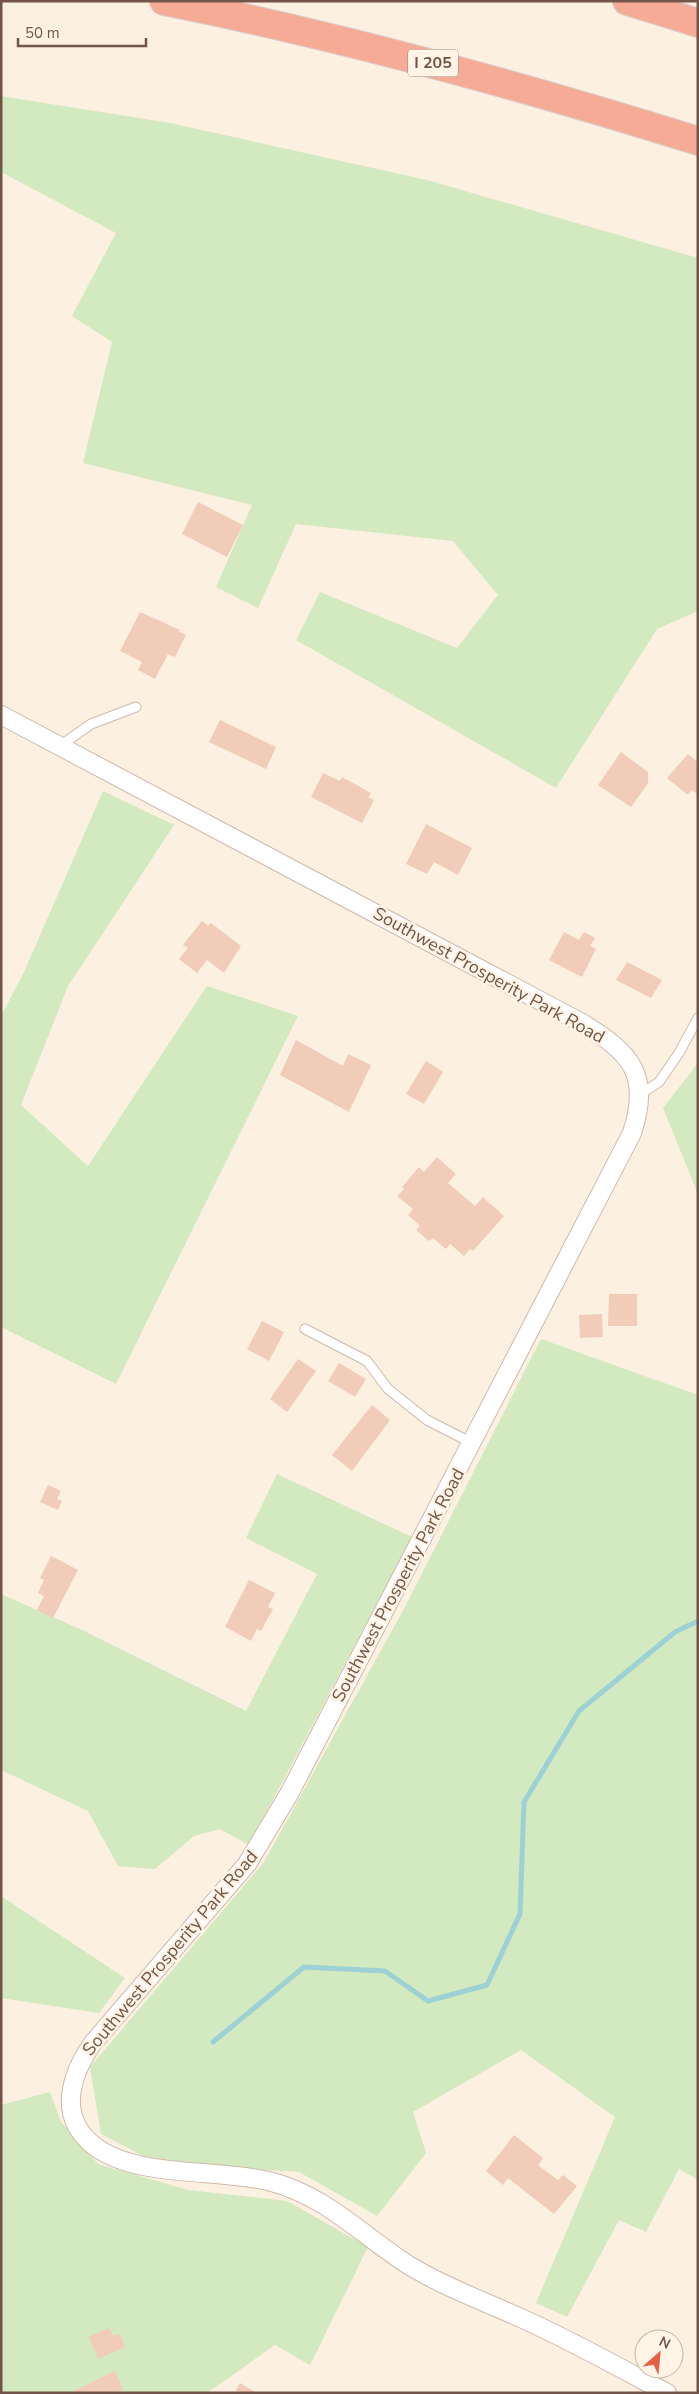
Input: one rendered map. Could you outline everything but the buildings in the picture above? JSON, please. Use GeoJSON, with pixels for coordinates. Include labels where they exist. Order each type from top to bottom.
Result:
{"type":"FeatureCollection","features":[{"type":"Feature","properties":{"kind":"highway","name":"I 205"},"geometry":{"type":"LineString","coordinates":[[164,1],[233,15],[425,61],[524,88],[698,141]]}},
{"type":"Feature","properties":{"kind":"highway"},"geometry":{"type":"LineString","coordinates":[[627,1],[698,23]]}},
{"type":"Feature","properties":{"kind":"street","name":"Southwest Prosperity Park Road"},"geometry":{"type":"LineString","coordinates":[[1,715],[582,1023],[609,1040],[626,1055],[635,1071],[639,1094],[637,1116],[632,1133],[269,1830],[247,1864],[92,2044],[80,2061],[72,2081],[72,2110],[81,2133],[91,2144],[110,2156],[130,2163],[160,2168],[259,2179],[302,2192],[327,2207],[417,2270],[456,2290],[536,2324],[667,2393]]}},
{"type":"Feature","properties":{"kind":"lane"},"geometry":{"type":"LineString","coordinates":[[60,746],[91,724],[136,706]]}},
{"type":"Feature","properties":{"kind":"lane"},"geometry":{"type":"LineString","coordinates":[[639,1094],[659,1082],[679,1053],[698,1018]]}},
{"type":"Feature","properties":{"kind":"lane"},"geometry":{"type":"LineString","coordinates":[[305,1329],[367,1361],[388,1390],[426,1420],[472,1443]]}},
{"type":"Feature","properties":{"kind":"green space"},"geometry":{"type":"Polygon","coordinates":[[[1,96],[170,123],[427,180],[698,258],[698,611],[657,629],[556,788],[296,640],[320,592],[457,648],[498,595],[453,541],[296,524],[258,608],[216,587],[252,505],[83,463],[112,342],[72,316],[116,233],[1,172],[1,96]]]}},
{"type":"Feature","properties":{"kind":"green space"},"geometry":{"type":"Polygon","coordinates":[[[103,791],[174,825],[68,986],[21,1105],[88,1166],[207,986],[298,1016],[116,1384],[1,1327],[1,1016],[24,972],[103,791]]]}},
{"type":"Feature","properties":{"kind":"green space"},"geometry":{"type":"Polygon","coordinates":[[[698,1063],[698,1194],[663,1108],[698,1063]]]}},
{"type":"Feature","properties":{"kind":"green space"},"geometry":{"type":"Polygon","coordinates":[[[541,1339],[698,1395],[698,2180],[679,2169],[646,2232],[619,2220],[567,2317],[536,2303],[615,2117],[521,2050],[413,2112],[426,2153],[377,2216],[299,2172],[219,2167],[143,2156],[101,2134],[90,2067],[264,1862],[405,1607],[541,1339]]]}},
{"type":"Feature","properties":{"kind":"green space"},"geometry":{"type":"Polygon","coordinates":[[[277,1474],[412,1537],[249,1845],[220,1829],[194,1836],[155,1869],[118,1866],[88,1811],[1,1770],[1,1594],[82,1630],[246,1711],[317,1574],[246,1538],[277,1474]]]}},
{"type":"Feature","properties":{"kind":"green space"},"geometry":{"type":"Polygon","coordinates":[[[1,1896],[125,1978],[99,2013],[1,1998],[1,1896]]]}},
{"type":"Feature","properties":{"kind":"green space"},"geometry":{"type":"Polygon","coordinates":[[[50,2092],[61,2122],[98,2164],[188,2190],[287,2201],[368,2247],[310,2365],[275,2345],[207,2393],[1,2393],[1,2105],[50,2092]]]}},
{"type":"Feature","properties":{"kind":"waterway"},"geometry":{"type":"LineString","coordinates":[[213,2042],[304,1967],[385,1971],[428,2001],[487,1985],[520,1914],[524,1802],[579,1711],[675,1632],[698,1621]]}}]}
